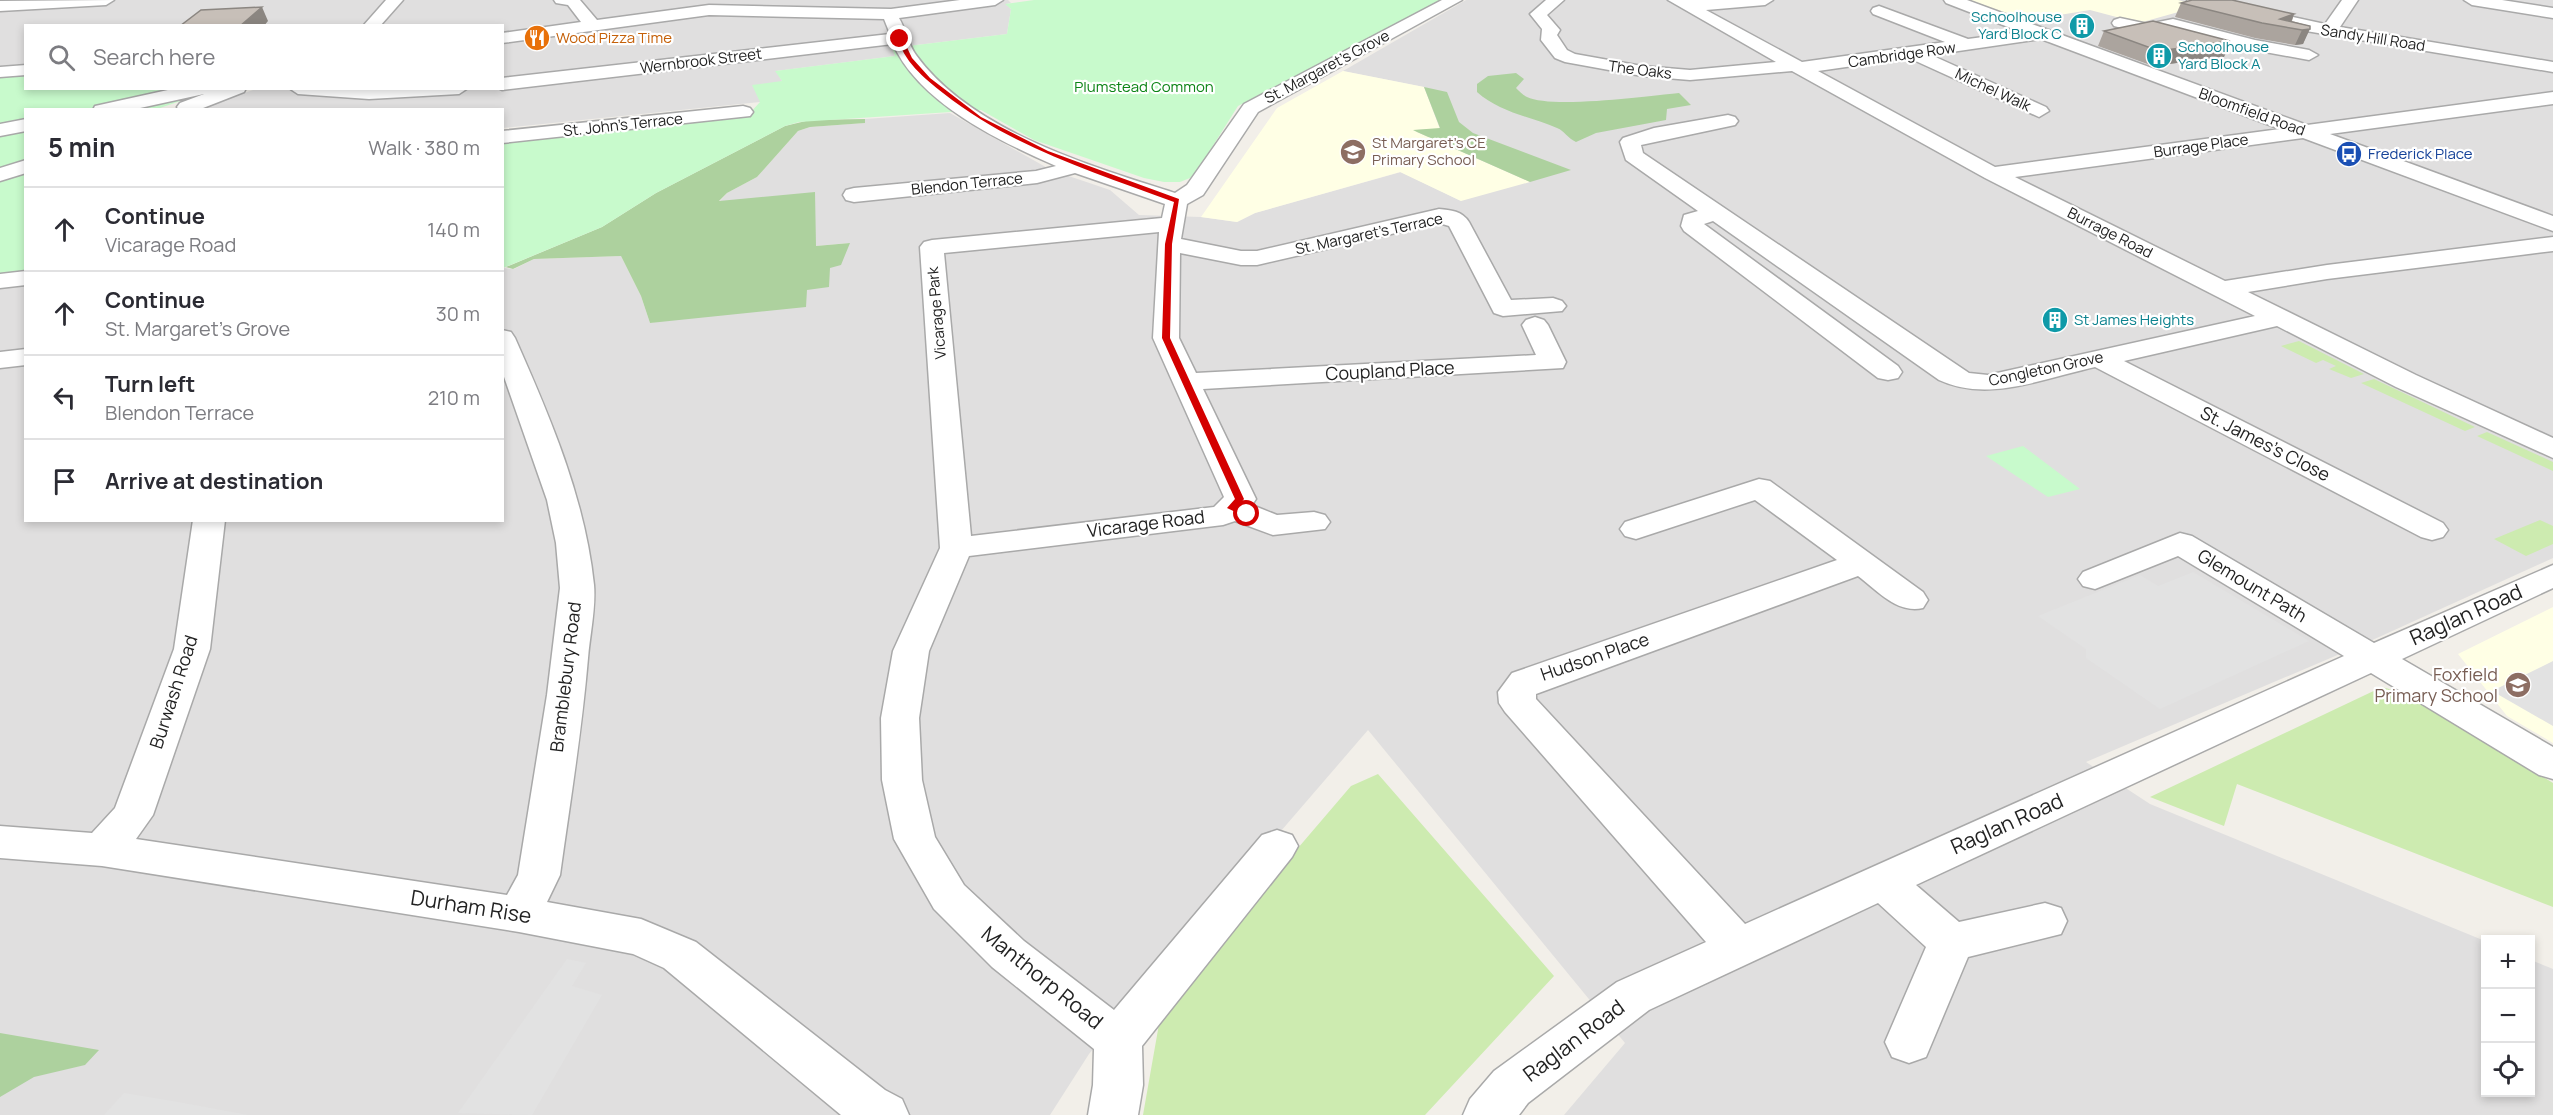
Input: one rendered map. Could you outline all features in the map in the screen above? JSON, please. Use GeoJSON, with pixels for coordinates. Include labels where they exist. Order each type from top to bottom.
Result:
{"type":"FeatureCollection","features":[{"type":"Feature","properties":{"kind":"street"},"geometry":{"type":"LineString","coordinates":[[0,6],[106,0]]}},
{"type":"Feature","properties":{"kind":"street"},"geometry":{"type":"LineString","coordinates":[[373,24],[395,0]]}},
{"type":"Feature","properties":{"kind":"street"},"geometry":{"type":"LineString","coordinates":[[574,0],[591,24]]}},
{"type":"Feature","properties":{"kind":"street"},"geometry":{"type":"LineString","coordinates":[[504,38],[743,5],[891,14],[995,0]]}},
{"type":"Feature","properties":{"kind":"street","name":"St. Margaret's Grove"},"geometry":{"type":"LineString","coordinates":[[1172,223],[1251,108],[1454,0]]}},
{"type":"Feature","properties":{"kind":"street","name":"The Oaks"},"geometry":{"type":"LineString","coordinates":[[1556,0],[1538,14],[1552,30],[1548,33],[1549,40],[1561,54],[1584,62],[1642,71],[1690,75],[1796,67]]}},
{"type":"Feature","properties":{"kind":"street"},"geometry":{"type":"LineString","coordinates":[[1682,4],[1765,0]]}},
{"type":"Feature","properties":{"kind":"street","name":"Bloomfield Road"},"geometry":{"type":"LineString","coordinates":[[1952,0],[2553,225]]}},
{"type":"Feature","properties":{"kind":"street","name":"Sandy Hill Road"},"geometry":{"type":"LineString","coordinates":[[2195,0],[2329,30],[2553,67]]}},
{"type":"Feature","properties":{"kind":"street"},"geometry":{"type":"LineString","coordinates":[[2329,30],[2350,0]]}},
{"type":"Feature","properties":{"kind":"street"},"geometry":{"type":"LineString","coordinates":[[2472,0],[2553,13]]}},
{"type":"Feature","properties":{"kind":"street","name":"Burrage Road"},"geometry":{"type":"LineString","coordinates":[[1682,4],[1992,174],[2406,381],[2553,449]]}},
{"type":"Feature","properties":{"kind":"street"},"geometry":{"type":"LineString","coordinates":[[1879,11],[1970,45]]}},
{"type":"Feature","properties":{"kind":"street","name":"Blendon Terrace"},"geometry":{"type":"LineString","coordinates":[[891,14],[910,58],[928,80],[963,109],[1025,143],[1078,166],[1172,223]]}},
{"type":"Feature","properties":{"kind":"street"},"geometry":{"type":"LineString","coordinates":[[2120,23],[2227,50]]}},
{"type":"Feature","properties":{"kind":"street"},"geometry":{"type":"LineString","coordinates":[[2070,44],[2173,24],[2254,45],[2309,55]]}},
{"type":"Feature","properties":{"kind":"street"},"geometry":{"type":"LineString","coordinates":[[1878,31],[1916,25]]}},
{"type":"Feature","properties":{"kind":"street","name":"Cambridge Row"},"geometry":{"type":"LineString","coordinates":[[1796,67],[1915,54],[2042,34]]}},
{"type":"Feature","properties":{"kind":"street","name":"Wernbrook Street"},"geometry":{"type":"LineString","coordinates":[[504,84],[900,39]]}},
{"type":"Feature","properties":{"kind":"street","name":"Michel Walk"},"geometry":{"type":"LineString","coordinates":[[1915,54],[2039,111]]}},
{"type":"Feature","properties":{"kind":"street"},"geometry":{"type":"LineString","coordinates":[[0,72],[24,70]]}},
{"type":"Feature","properties":{"kind":"street"},"geometry":{"type":"LineString","coordinates":[[111,108],[197,90]]}},
{"type":"Feature","properties":{"kind":"street"},"geometry":{"type":"LineString","coordinates":[[185,108],[232,90]]}},
{"type":"Feature","properties":{"kind":"street"},"geometry":{"type":"LineString","coordinates":[[326,90],[369,93],[423,90]]}},
{"type":"Feature","properties":{"kind":"street","name":"Burrage Place"},"geometry":{"type":"LineString","coordinates":[[1992,174],[2553,98]]}},
{"type":"Feature","properties":{"kind":"street","name":"St. John's Terrace"},"geometry":{"type":"LineString","coordinates":[[504,137],[743,112]]}},
{"type":"Feature","properties":{"kind":"street","name":"Congleton Grove"},"geometry":{"type":"LineString","coordinates":[[1728,121],[1654,134],[1630,142],[1633,156],[1949,374],[1964,381],[1988,383],[2279,318]]}},
{"type":"Feature","properties":{"kind":"street"},"geometry":{"type":"LineString","coordinates":[[0,130],[24,125]]}},
{"type":"Feature","properties":{"kind":"street","name":"Blendon Terrace"},"geometry":{"type":"LineString","coordinates":[[854,195],[1037,177],[1078,166]]}},
{"type":"Feature","properties":{"kind":"street"},"geometry":{"type":"LineString","coordinates":[[0,175],[24,167]]}},
{"type":"Feature","properties":{"kind":"street"},"geometry":{"type":"LineString","coordinates":[[1716,213],[1692,220],[1692,226],[1888,372]]}},
{"type":"Feature","properties":{"kind":"street","name":"St. Margaret's Terrace"},"geometry":{"type":"LineString","coordinates":[[1172,223],[1241,258],[1257,258],[1439,216],[1451,217],[1458,222],[1503,308],[1544,316]]}},
{"type":"Feature","properties":{"kind":"street"},"geometry":{"type":"LineString","coordinates":[[1172,223],[1166,338],[1240,499],[1232,508],[1273,525],[1314,522]]}},
{"type":"Feature","properties":{"kind":"street","name":"Vicarage Park"},"geometry":{"type":"LineString","coordinates":[[956,548],[932,247],[1172,223]]}},
{"type":"Feature","properties":{"kind":"street"},"geometry":{"type":"LineString","coordinates":[[2222,290],[2327,272],[2553,244]]}},
{"type":"Feature","properties":{"kind":"street"},"geometry":{"type":"LineString","coordinates":[[0,280],[24,278]]}},
{"type":"Feature","properties":{"kind":"street","name":"Coupland Place"},"geometry":{"type":"LineString","coordinates":[[1186,382],[1553,362],[1544,316]]}},
{"type":"Feature","properties":{"kind":"street","name":"Bramblebury Road"},"geometry":{"type":"LineString","coordinates":[[504,343],[531,406],[562,500],[572,543],[577,588],[567,695],[539,875],[519,914]]}},
{"type":"Feature","properties":{"kind":"street"},"geometry":{"type":"LineString","coordinates":[[0,360],[24,357]]}},
{"type":"Feature","properties":{"kind":"street","name":"St. James's Close"},"geometry":{"type":"LineString","coordinates":[[2098,358],[2432,530]]}},
{"type":"Feature","properties":{"kind":"street"},"geometry":{"type":"LineString","coordinates":[[1636,529],[1758,488],[1911,600]]}},
{"type":"Feature","properties":{"kind":"street","name":"Vicarage Road"},"geometry":{"type":"LineString","coordinates":[[956,548],[1223,515],[1232,508]]}},
{"type":"Feature","properties":{"kind":"street","name":"Burwash Road"},"geometry":{"type":"LineString","coordinates":[[102,850],[133,815],[192,649],[209,522]]}},
{"type":"Feature","properties":{"kind":"street","name":"Glemount Path"},"geometry":{"type":"LineString","coordinates":[[2095,579],[2180,543],[2372,657]]}},
{"type":"Feature","properties":{"kind":"street","name":"Manthorp Road"},"geometry":{"type":"LineString","coordinates":[[956,548],[911,651],[900,718],[902,780],[915,839],[949,897],[1008,954],[1119,1040]]}},
{"type":"Feature","properties":{"kind":"street","name":"Hudson Place"},"geometry":{"type":"LineString","coordinates":[[1738,947],[1518,703],[1517,692],[1524,682],[1862,563]]}},
{"type":"Feature","properties":{"kind":"street","name":"Raglan Road"},"geometry":{"type":"LineString","coordinates":[[1488,1115],[1511,1088],[1633,996],[2553,576]]}},
{"type":"Feature","properties":{"kind":"street"},"geometry":{"type":"LineString","coordinates":[[2372,657],[2553,765]]}},
{"type":"Feature","properties":{"kind":"street","name":"Durham Rise"},"geometry":{"type":"LineString","coordinates":[[0,842],[102,850],[519,914],[641,937],[680,955],[867,1106],[884,1115]]}},
{"type":"Feature","properties":{"kind":"street"},"geometry":{"type":"LineString","coordinates":[[1113,1115],[1118,1085],[1119,1040],[1277,846]]}},
{"type":"Feature","properties":{"kind":"street"},"geometry":{"type":"LineString","coordinates":[[1882,881],[1951,942]]}},
{"type":"Feature","properties":{"kind":"street"},"geometry":{"type":"LineString","coordinates":[[1951,942],[2045,921]]}},
{"type":"Feature","properties":{"kind":"street"},"geometry":{"type":"LineString","coordinates":[[1909,1042],[1951,942]]}},
{"type":"Feature","properties":{"kind":"shaded area"},"geometry":{"type":"Polygon","coordinates":[[[0,0],[1008,0],[1011,3],[1006,4],[1011,9],[1007,34],[892,48],[895,56],[776,71],[782,81],[760,102],[504,128],[504,108],[200,108],[253,90],[504,90],[504,24],[266,24],[268,21],[226,24],[24,24],[24,64],[0,66],[0,0]]]}},
{"type":"Feature","properties":{"kind":"shaded area"},"geometry":{"type":"Polygon","coordinates":[[[1466,0],[2553,0],[2553,558],[2368,642],[2086,762],[2150,804],[2481,939],[2481,1097],[2535,1097],[2535,962],[2553,969],[2553,1115],[1564,1115],[1625,1043],[1368,730],[1089,1054],[1050,1115],[0,1115],[0,284],[24,282],[24,522],[504,522],[504,268],[514,269],[534,259],[621,256],[641,296],[650,323],[807,290],[849,243],[816,246],[719,202],[727,193],[757,177],[798,131],[810,127],[864,123],[865,119],[950,113],[1051,170],[1110,190],[1139,215],[1201,217],[1237,222],[1255,213],[1401,172],[1461,201],[1417,132],[1424,87],[1343,71],[1466,0]]]}},
{"type":"Feature","properties":{"kind":"shaded area"},"geometry":{"type":"Polygon","coordinates":[[[1959,0],[2178,0],[2200,6],[2139,23],[2090,10],[2017,22],[1959,0]]]}},
{"type":"Feature","properties":{"kind":"shaded area","name":"St Margaret's CE Primary School"},"geometry":{"type":"Polygon","coordinates":[[[1343,71],[1424,87],[1440,129],[1414,130],[1530,182],[1461,201],[1400,172],[1255,213],[1237,222],[1201,217],[1277,108],[1343,71]]]}},
{"type":"Feature","properties":{"kind":"shaded area"},"geometry":{"type":"Polygon","coordinates":[[[2193,572],[2309,641],[2160,709],[2086,658],[2086,649],[2038,616],[2140,575],[2158,586],[2193,572]]]}},
{"type":"Feature","properties":{"kind":"shaded area","name":"Foxfield Primary School"},"geometry":{"type":"Polygon","coordinates":[[[2553,607],[2553,743],[2507,716],[2458,654],[2553,607]]]}},
{"type":"Feature","properties":{"kind":"shaded area"},"geometry":{"type":"Polygon","coordinates":[[[2553,661],[2553,726],[2492,691],[2553,661]]]}},
{"type":"Feature","properties":{"kind":"shaded area"},"geometry":{"type":"Polygon","coordinates":[[[567,959],[586,963],[572,986],[602,995],[532,1115],[458,1113],[567,959]]]}},
{"type":"Feature","properties":{"kind":"shaded area"},"geometry":{"type":"Polygon","coordinates":[[[124,1093],[178,1102],[248,1115],[104,1115],[124,1093]]]}},
{"type":"Feature","properties":{"kind":"green space","name":"Plumstead Common"},"geometry":{"type":"Polygon","coordinates":[[[1034,0],[1443,0],[1238,106],[1197,171],[1190,178],[1180,182],[1144,178],[1034,140],[981,110],[799,122],[785,126],[656,193],[602,227],[504,268],[504,141],[749,114],[760,102],[752,85],[782,81],[775,71],[895,56],[892,48],[1007,34],[1011,9],[1005,4],[1034,0]]]}},
{"type":"Feature","properties":{"kind":"green space"},"geometry":{"type":"Polygon","coordinates":[[[1516,73],[1524,79],[1516,88],[1527,97],[1539,100],[1601,101],[1679,93],[1691,105],[1667,109],[1666,120],[1596,133],[1576,142],[1560,129],[1495,105],[1477,92],[1477,84],[1488,76],[1516,73]]]}},
{"type":"Feature","properties":{"kind":"green space"},"geometry":{"type":"Polygon","coordinates":[[[24,76],[24,90],[213,90],[160,108],[24,108],[24,274],[0,277],[0,77],[24,76]]]}},
{"type":"Feature","properties":{"kind":"green space"},"geometry":{"type":"Polygon","coordinates":[[[1424,87],[1447,92],[1459,122],[1473,133],[1571,170],[1530,182],[1413,130],[1440,128],[1424,87]]]}},
{"type":"Feature","properties":{"kind":"green space"},"geometry":{"type":"Polygon","coordinates":[[[865,119],[865,123],[810,127],[798,131],[757,177],[727,193],[719,201],[815,192],[816,246],[850,243],[841,265],[830,268],[829,287],[807,290],[806,307],[650,323],[641,296],[621,256],[534,259],[513,269],[506,267],[602,227],[656,193],[785,126],[810,120],[865,119]]]}},
{"type":"Feature","properties":{"kind":"green space"},"geometry":{"type":"Polygon","coordinates":[[[2299,341],[2364,374],[2351,378],[2329,369],[2336,366],[2323,360],[2316,363],[2281,346],[2299,341]]]}},
{"type":"Feature","properties":{"kind":"green space"},"geometry":{"type":"Polygon","coordinates":[[[2374,379],[2475,427],[2465,431],[2361,383],[2374,379]]]}},
{"type":"Feature","properties":{"kind":"green space"},"geometry":{"type":"Polygon","coordinates":[[[2487,432],[2553,462],[2553,471],[2477,436],[2487,432]]]}},
{"type":"Feature","properties":{"kind":"green space"},"geometry":{"type":"Polygon","coordinates":[[[2023,446],[2080,489],[2048,497],[1986,456],[2023,446]]]}},
{"type":"Feature","properties":{"kind":"green space"},"geometry":{"type":"Polygon","coordinates":[[[2540,520],[2553,526],[2553,544],[2526,556],[2494,539],[2540,520]]]}},
{"type":"Feature","properties":{"kind":"green space"},"geometry":{"type":"Polygon","coordinates":[[[2382,687],[2407,694],[2553,783],[2553,907],[2237,784],[2224,826],[2150,797],[2382,687]]]}},
{"type":"Feature","properties":{"kind":"green space"},"geometry":{"type":"Polygon","coordinates":[[[1378,774],[1554,976],[1425,1115],[1143,1115],[1162,1007],[1351,786],[1378,774]]]}},
{"type":"Feature","properties":{"kind":"green space"},"geometry":{"type":"Polygon","coordinates":[[[0,1033],[99,1050],[85,1065],[34,1077],[0,1097],[0,1033]]]}},
{"type":"Feature","properties":{"kind":"building"},"geometry":{"type":"Polygon","coordinates":[[[2192,0],[2232,0],[2294,14],[2280,19],[2310,26],[2310,29],[2302,30],[2262,23],[2181,3],[2192,0]]]}},
{"type":"Feature","properties":{"kind":"building"},"geometry":{"type":"Polygon","coordinates":[[[262,7],[242,24],[183,24],[201,10],[262,7]]]}},
{"type":"Feature","properties":{"kind":"building"},"geometry":{"type":"Polygon","coordinates":[[[2153,21],[2230,41],[2159,51],[2104,31],[2153,21]]]}},
{"type":"Feature","properties":{"kind":"place","name":"Schoolhouse Yard Block C"},"geometry":{"type":"Point","coordinates":[2082,26]}},
{"type":"Feature","properties":{"kind":"place","name":"Wood Pizza Time"},"geometry":{"type":"Point","coordinates":[537,38]}},
{"type":"Feature","properties":{"kind":"place","name":"Schoolhouse Yard Block A"},"geometry":{"type":"Point","coordinates":[2159,56]}},
{"type":"Feature","properties":{"kind":"place","name":"St Margaret's CE Primary School"},"geometry":{"type":"Point","coordinates":[1353,152]}},
{"type":"Feature","properties":{"kind":"place","name":"Frederick Place"},"geometry":{"type":"Point","coordinates":[2349,154]}},
{"type":"Feature","properties":{"kind":"place","name":"St James Heights"},"geometry":{"type":"Point","coordinates":[2055,320]}},
{"type":"Feature","properties":{"kind":"place","name":"Foxfield Primary School"},"geometry":{"type":"Point","coordinates":[2518,685]}},
{"type":"Feature","properties":{"kind":"route"},"geometry":{"type":"LineString","coordinates":[[900,39],[910,58],[928,80],[979,119],[1046,153],[1177,201],[1168,244],[1166,338],[1175,362],[1240,499],[1232,508],[1247,514]]}}]}
